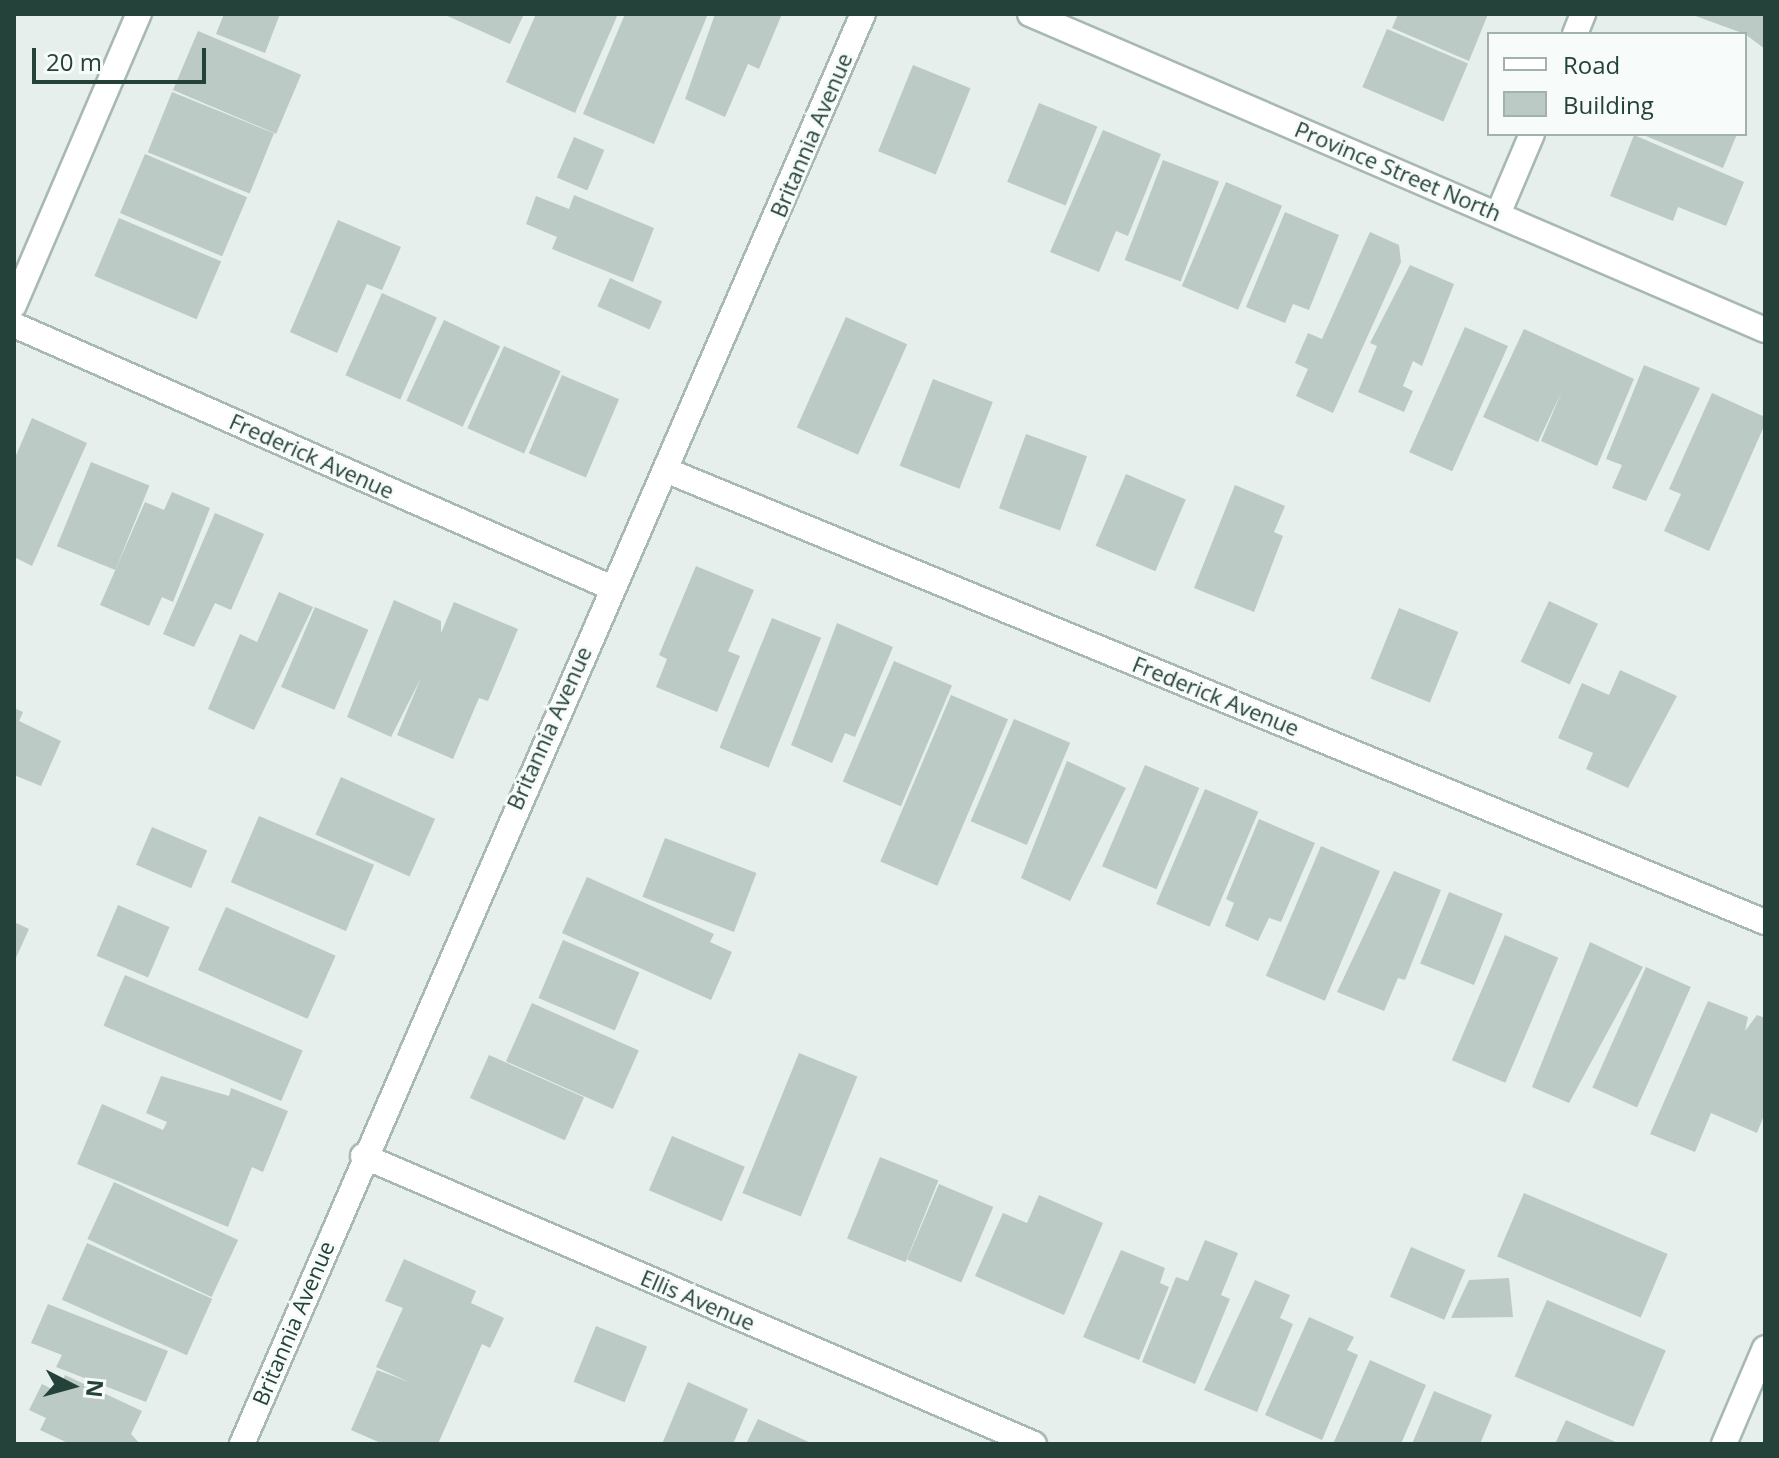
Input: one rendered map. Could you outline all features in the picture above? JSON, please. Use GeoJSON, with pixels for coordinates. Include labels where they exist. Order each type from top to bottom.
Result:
{"type":"FeatureCollection","features":[{"type":"Feature","properties":{"kind":"street"},"geometry":{"type":"LineString","coordinates":[[14,305],[139,14]]}},
{"type":"Feature","properties":{"kind":"street","name":"Britannia Avenue"},"geometry":{"type":"LineString","coordinates":[[242,1444],[363,1156],[610,587],[668,471],[863,14]]}},
{"type":"Feature","properties":{"kind":"street","name":"Province Street North"},"geometry":{"type":"LineString","coordinates":[[1030,14],[1765,330]]}},
{"type":"Feature","properties":{"kind":"street"},"geometry":{"type":"LineString","coordinates":[[1498,214],[1531,136]]}},
{"type":"Feature","properties":{"kind":"street","name":"Frederick Avenue"},"geometry":{"type":"LineString","coordinates":[[14,325],[610,587]]}},
{"type":"Feature","properties":{"kind":"street","name":"Frederick Avenue"},"geometry":{"type":"LineString","coordinates":[[668,471],[1765,922]]}},
{"type":"Feature","properties":{"kind":"street","name":"Ellis Avenue"},"geometry":{"type":"LineString","coordinates":[[363,1156],[1034,1444]]}},
{"type":"Feature","properties":{"kind":"street"},"geometry":{"type":"LineString","coordinates":[[1724,1444],[1765,1348]]}},
{"type":"Feature","properties":{"kind":"building"},"geometry":{"type":"Polygon","coordinates":[[[224,14],[280,14],[265,53],[216,34],[224,14]]]}},
{"type":"Feature","properties":{"kind":"building"},"geometry":{"type":"Polygon","coordinates":[[[443,14],[524,14],[510,44],[443,14]]]}},
{"type":"Feature","properties":{"kind":"building"},"geometry":{"type":"Polygon","coordinates":[[[536,14],[618,14],[575,113],[506,82],[536,14]]]}},
{"type":"Feature","properties":{"kind":"building"},"geometry":{"type":"Polygon","coordinates":[[[625,14],[708,14],[654,144],[583,114],[625,14]]]}},
{"type":"Feature","properties":{"kind":"building"},"geometry":{"type":"Polygon","coordinates":[[[715,14],[782,14],[759,69],[748,64],[725,117],[685,99],[715,14]]]}},
{"type":"Feature","properties":{"kind":"building"},"geometry":{"type":"Polygon","coordinates":[[[1398,14],[1488,14],[1469,61],[1392,28],[1398,14]]]}},
{"type":"Feature","properties":{"kind":"building"},"geometry":{"type":"Polygon","coordinates":[[[1690,14],[1765,14],[1765,49],[1747,36],[1747,32],[1690,14]]]}},
{"type":"Feature","properties":{"kind":"building"},"geometry":{"type":"Polygon","coordinates":[[[1387,29],[1468,63],[1443,121],[1362,87],[1387,29]]]}},
{"type":"Feature","properties":{"kind":"building"},"geometry":{"type":"Polygon","coordinates":[[[198,31],[301,75],[276,134],[173,90],[198,31]]]}},
{"type":"Feature","properties":{"kind":"building"},"geometry":{"type":"Polygon","coordinates":[[[913,65],[970,88],[936,174],[878,151],[913,65]]]}},
{"type":"Feature","properties":{"kind":"building"},"geometry":{"type":"Polygon","coordinates":[[[172,92],[274,133],[250,193],[148,152],[172,92]]]}},
{"type":"Feature","properties":{"kind":"building"},"geometry":{"type":"Polygon","coordinates":[[[1039,103],[1097,127],[1066,205],[1007,182],[1039,103]]]}},
{"type":"Feature","properties":{"kind":"building"},"geometry":{"type":"Polygon","coordinates":[[[1103,130],[1161,154],[1128,236],[1116,231],[1099,272],[1050,252],[1103,130]]]}},
{"type":"Feature","properties":{"kind":"building"},"geometry":{"type":"Polygon","coordinates":[[[1634,136],[1744,182],[1726,226],[1678,207],[1673,221],[1610,196],[1634,136]]]}},
{"type":"Feature","properties":{"kind":"building"},"geometry":{"type":"Polygon","coordinates":[[[1646,136],[1736,136],[1723,168],[1646,136]]]}},
{"type":"Feature","properties":{"kind":"building"},"geometry":{"type":"Polygon","coordinates":[[[574,137],[604,150],[587,190],[557,178],[574,137]]]}},
{"type":"Feature","properties":{"kind":"building"},"geometry":{"type":"Polygon","coordinates":[[[145,154],[247,197],[222,256],[120,213],[145,154]]]}},
{"type":"Feature","properties":{"kind":"building"},"geometry":{"type":"Polygon","coordinates":[[[1163,160],[1219,182],[1181,281],[1125,260],[1163,160]]]}},
{"type":"Feature","properties":{"kind":"building"},"geometry":{"type":"Polygon","coordinates":[[[1226,182],[1282,206],[1238,310],[1182,286],[1226,182]]]}},
{"type":"Feature","properties":{"kind":"building"},"geometry":{"type":"Polygon","coordinates":[[[574,195],[654,228],[633,282],[552,249],[557,237],[526,224],[536,196],[569,209],[574,195]]]}},
{"type":"Feature","properties":{"kind":"building"},"geometry":{"type":"Polygon","coordinates":[[[1285,212],[1339,235],[1309,310],[1293,304],[1285,323],[1246,307],[1285,212]]]}},
{"type":"Feature","properties":{"kind":"building"},"geometry":{"type":"Polygon","coordinates":[[[119,218],[221,261],[197,319],[94,276],[119,218]]]}},
{"type":"Feature","properties":{"kind":"building"},"geometry":{"type":"Polygon","coordinates":[[[338,220],[401,247],[382,290],[367,284],[337,353],[290,332],[338,220]]]}},
{"type":"Feature","properties":{"kind":"building"},"geometry":{"type":"Polygon","coordinates":[[[1370,232],[1399,245],[1401,262],[1333,413],[1296,396],[1308,369],[1295,363],[1308,333],[1322,339],[1370,232]]]}},
{"type":"Feature","properties":{"kind":"building"},"geometry":{"type":"Polygon","coordinates":[[[1410,265],[1454,284],[1422,366],[1413,361],[1403,386],[1413,391],[1404,412],[1358,392],[1377,346],[1370,343],[1410,265]]]}},
{"type":"Feature","properties":{"kind":"building"},"geometry":{"type":"Polygon","coordinates":[[[610,278],[662,301],[649,330],[597,306],[610,278]]]}},
{"type":"Feature","properties":{"kind":"building"},"geometry":{"type":"Polygon","coordinates":[[[382,293],[437,317],[400,400],[345,375],[382,293]]]}},
{"type":"Feature","properties":{"kind":"building"},"geometry":{"type":"Polygon","coordinates":[[[846,317],[907,344],[858,455],[797,428],[846,317]]]}},
{"type":"Feature","properties":{"kind":"building"},"geometry":{"type":"Polygon","coordinates":[[[444,320],[500,346],[463,427],[406,401],[444,320]]]}},
{"type":"Feature","properties":{"kind":"building"},"geometry":{"type":"Polygon","coordinates":[[[1465,327],[1508,346],[1452,471],[1409,452],[1465,327]]]}},
{"type":"Feature","properties":{"kind":"building"},"geometry":{"type":"Polygon","coordinates":[[[1524,329],[1634,379],[1597,466],[1541,441],[1562,391],[1538,442],[1483,417],[1524,329]]]}},
{"type":"Feature","properties":{"kind":"building"},"geometry":{"type":"Polygon","coordinates":[[[504,346],[561,371],[524,453],[467,428],[504,346]]]}},
{"type":"Feature","properties":{"kind":"building"},"geometry":{"type":"Polygon","coordinates":[[[1644,365],[1700,388],[1646,501],[1612,488],[1622,465],[1606,459],[1644,365]]]}},
{"type":"Feature","properties":{"kind":"building"},"geometry":{"type":"Polygon","coordinates":[[[562,375],[619,399],[586,477],[529,453],[562,375]]]}},
{"type":"Feature","properties":{"kind":"building"},"geometry":{"type":"Polygon","coordinates":[[[933,379],[993,402],[959,489],[900,466],[933,379]]]}},
{"type":"Feature","properties":{"kind":"building"},"geometry":{"type":"Polygon","coordinates":[[[1712,393],[1765,417],[1765,424],[1709,551],[1664,531],[1681,494],[1669,489],[1712,393]]]}},
{"type":"Feature","properties":{"kind":"building"},"geometry":{"type":"Polygon","coordinates":[[[32,418],[87,443],[32,566],[14,557],[14,460],[32,418]]]}},
{"type":"Feature","properties":{"kind":"building"},"geometry":{"type":"Polygon","coordinates":[[[1026,434],[1087,456],[1060,530],[999,508],[1026,434]]]}},
{"type":"Feature","properties":{"kind":"building"},"geometry":{"type":"Polygon","coordinates":[[[91,462],[149,486],[115,570],[57,546],[91,462]]]}},
{"type":"Feature","properties":{"kind":"building"},"geometry":{"type":"Polygon","coordinates":[[[1126,474],[1186,499],[1155,571],[1096,546],[1126,474]]]}},
{"type":"Feature","properties":{"kind":"building"},"geometry":{"type":"Polygon","coordinates":[[[1235,485],[1285,506],[1274,532],[1283,536],[1254,612],[1194,588],[1235,485]]]}},
{"type":"Feature","properties":{"kind":"building"},"geometry":{"type":"Polygon","coordinates":[[[172,492],[210,508],[173,602],[162,597],[149,626],[100,605],[145,502],[164,510],[172,492]]]}},
{"type":"Feature","properties":{"kind":"building"},"geometry":{"type":"Polygon","coordinates":[[[215,513],[264,534],[231,610],[215,603],[194,647],[163,634],[215,513]]]}},
{"type":"Feature","properties":{"kind":"building"},"geometry":{"type":"Polygon","coordinates":[[[696,566],[754,590],[728,651],[740,656],[717,712],[656,687],[667,659],[659,655],[696,566]]]}},
{"type":"Feature","properties":{"kind":"building"},"geometry":{"type":"Polygon","coordinates":[[[279,592],[313,607],[254,730],[208,709],[240,634],[257,642],[279,592]]]}},
{"type":"Feature","properties":{"kind":"building"},"geometry":{"type":"Polygon","coordinates":[[[394,600],[441,621],[441,633],[454,602],[518,629],[488,701],[479,698],[453,759],[397,735],[421,678],[391,737],[347,717],[394,600]]]}},
{"type":"Feature","properties":{"kind":"building"},"geometry":{"type":"Polygon","coordinates":[[[1549,601],[1598,624],[1570,685],[1521,662],[1549,601]]]}},
{"type":"Feature","properties":{"kind":"building"},"geometry":{"type":"Polygon","coordinates":[[[315,607],[368,630],[334,710],[281,687],[315,607]]]}},
{"type":"Feature","properties":{"kind":"building"},"geometry":{"type":"Polygon","coordinates":[[[1399,608],[1458,632],[1430,702],[1371,678],[1399,608]]]}},
{"type":"Feature","properties":{"kind":"building"},"geometry":{"type":"Polygon","coordinates":[[[772,618],[821,638],[769,768],[720,748],[772,618]]]}},
{"type":"Feature","properties":{"kind":"building"},"geometry":{"type":"Polygon","coordinates":[[[837,623],[893,647],[855,737],[845,733],[832,763],[791,745],[837,623]]]}},
{"type":"Feature","properties":{"kind":"building"},"geometry":{"type":"Polygon","coordinates":[[[894,661],[952,686],[901,806],[843,782],[894,661]]]}},
{"type":"Feature","properties":{"kind":"building"},"geometry":{"type":"Polygon","coordinates":[[[1620,670],[1677,696],[1628,788],[1586,769],[1593,753],[1558,738],[1582,683],[1609,695],[1620,670]]]}},
{"type":"Feature","properties":{"kind":"building"},"geometry":{"type":"Polygon","coordinates":[[[951,695],[1008,719],[937,886],[880,862],[951,695]]]}},
{"type":"Feature","properties":{"kind":"building"},"geometry":{"type":"Polygon","coordinates":[[[14,708],[23,712],[19,721],[61,741],[41,786],[14,775],[14,708]]]}},
{"type":"Feature","properties":{"kind":"building"},"geometry":{"type":"Polygon","coordinates":[[[1014,719],[1070,743],[1027,845],[971,821],[1014,719]]]}},
{"type":"Feature","properties":{"kind":"building"},"geometry":{"type":"Polygon","coordinates":[[[1067,761],[1126,788],[1070,901],[1021,878],[1067,761]]]}},
{"type":"Feature","properties":{"kind":"building"},"geometry":{"type":"Polygon","coordinates":[[[1145,765],[1199,788],[1156,889],[1102,866],[1145,765]]]}},
{"type":"Feature","properties":{"kind":"building"},"geometry":{"type":"Polygon","coordinates":[[[341,777],[435,819],[409,876],[315,835],[341,777]]]}},
{"type":"Feature","properties":{"kind":"building"},"geometry":{"type":"Polygon","coordinates":[[[1205,789],[1258,812],[1210,927],[1156,904],[1205,789]]]}},
{"type":"Feature","properties":{"kind":"building"},"geometry":{"type":"Polygon","coordinates":[[[259,816],[374,865],[346,931],[231,882],[259,816]]]}},
{"type":"Feature","properties":{"kind":"building"},"geometry":{"type":"Polygon","coordinates":[[[1259,819],[1315,843],[1281,922],[1269,918],[1258,941],[1225,926],[1234,903],[1226,899],[1259,819]]]}},
{"type":"Feature","properties":{"kind":"building"},"geometry":{"type":"Polygon","coordinates":[[[152,827],[207,850],[191,888],[136,865],[152,827]]]}},
{"type":"Feature","properties":{"kind":"building"},"geometry":{"type":"Polygon","coordinates":[[[665,838],[756,873],[734,932],[642,897],[665,838]]]}},
{"type":"Feature","properties":{"kind":"building"},"geometry":{"type":"Polygon","coordinates":[[[1321,846],[1380,871],[1325,1001],[1266,976],[1321,846]]]}},
{"type":"Feature","properties":{"kind":"building"},"geometry":{"type":"Polygon","coordinates":[[[1394,871],[1441,890],[1405,980],[1398,978],[1384,1011],[1337,992],[1394,871]]]}},
{"type":"Feature","properties":{"kind":"building"},"geometry":{"type":"Polygon","coordinates":[[[587,877],[714,934],[710,942],[732,952],[711,1000],[562,933],[587,877]]]}},
{"type":"Feature","properties":{"kind":"building"},"geometry":{"type":"Polygon","coordinates":[[[1449,892],[1503,914],[1474,985],[1420,963],[1449,892]]]}},
{"type":"Feature","properties":{"kind":"building"},"geometry":{"type":"Polygon","coordinates":[[[118,905],[170,927],[148,978],[97,956],[118,905]]]}},
{"type":"Feature","properties":{"kind":"building"},"geometry":{"type":"Polygon","coordinates":[[[226,907],[336,956],[308,1019],[198,970],[226,907]]]}},
{"type":"Feature","properties":{"kind":"building"},"geometry":{"type":"Polygon","coordinates":[[[14,922],[29,929],[14,962],[14,922]]]}},
{"type":"Feature","properties":{"kind":"building"},"geometry":{"type":"Polygon","coordinates":[[[1505,935],[1558,958],[1505,1083],[1452,1060],[1505,935]]]}},
{"type":"Feature","properties":{"kind":"building"},"geometry":{"type":"Polygon","coordinates":[[[563,940],[639,972],[615,1030],[538,998],[563,940]]]}},
{"type":"Feature","properties":{"kind":"building"},"geometry":{"type":"Polygon","coordinates":[[[1590,942],[1643,967],[1569,1103],[1532,1087],[1590,942]]]}},
{"type":"Feature","properties":{"kind":"building"},"geometry":{"type":"Polygon","coordinates":[[[1646,967],[1691,987],[1637,1108],[1592,1088],[1646,967]]]}},
{"type":"Feature","properties":{"kind":"building"},"geometry":{"type":"Polygon","coordinates":[[[125,975],[303,1050],[281,1101],[104,1026],[125,975]]]}},
{"type":"Feature","properties":{"kind":"building"},"geometry":{"type":"Polygon","coordinates":[[[1708,1001],[1748,1017],[1745,1031],[1757,1015],[1765,1018],[1765,1113],[1757,1133],[1711,1113],[1695,1152],[1650,1134],[1708,1001]]]}},
{"type":"Feature","properties":{"kind":"building"},"geometry":{"type":"Polygon","coordinates":[[[532,1003],[639,1051],[613,1109],[506,1061],[532,1003]]]}},
{"type":"Feature","properties":{"kind":"building"},"geometry":{"type":"Polygon","coordinates":[[[799,1053],[857,1077],[801,1217],[742,1193],[799,1053]]]}},
{"type":"Feature","properties":{"kind":"building"},"geometry":{"type":"Polygon","coordinates":[[[489,1055],[584,1097],[565,1140],[470,1098],[489,1055]]]}},
{"type":"Feature","properties":{"kind":"building"},"geometry":{"type":"Polygon","coordinates":[[[161,1076],[229,1096],[231,1088],[288,1111],[263,1172],[252,1167],[228,1227],[77,1164],[102,1104],[163,1130],[167,1122],[146,1113],[161,1076]]]}},
{"type":"Feature","properties":{"kind":"building"},"geometry":{"type":"Polygon","coordinates":[[[672,1136],[745,1167],[722,1221],[649,1190],[672,1136]]]}},
{"type":"Feature","properties":{"kind":"building"},"geometry":{"type":"Polygon","coordinates":[[[880,1157],[938,1181],[905,1262],[847,1239],[880,1157]]]}},
{"type":"Feature","properties":{"kind":"building"},"geometry":{"type":"Polygon","coordinates":[[[114,1182],[238,1240],[212,1297],[87,1239],[114,1182]]]}},
{"type":"Feature","properties":{"kind":"building"},"geometry":{"type":"Polygon","coordinates":[[[939,1184],[993,1207],[961,1283],[907,1259],[939,1184]]]}},
{"type":"Feature","properties":{"kind":"building"},"geometry":{"type":"Polygon","coordinates":[[[1524,1193],[1668,1254],[1641,1317],[1497,1257],[1524,1193]]]}},
{"type":"Feature","properties":{"kind":"building"},"geometry":{"type":"Polygon","coordinates":[[[1039,1195],[1103,1223],[1064,1315],[975,1276],[1003,1213],[1027,1223],[1039,1195]]]}},
{"type":"Feature","properties":{"kind":"building"},"geometry":{"type":"Polygon","coordinates":[[[1205,1240],[1238,1253],[1221,1295],[1230,1299],[1195,1384],[1142,1362],[1176,1277],[1188,1281],[1205,1240]]]}},
{"type":"Feature","properties":{"kind":"building"},"geometry":{"type":"Polygon","coordinates":[[[87,1243],[212,1299],[187,1355],[62,1300],[87,1243]]]}},
{"type":"Feature","properties":{"kind":"building"},"geometry":{"type":"Polygon","coordinates":[[[1411,1247],[1465,1270],[1444,1320],[1390,1297],[1411,1247]]]}},
{"type":"Feature","properties":{"kind":"building"},"geometry":{"type":"Polygon","coordinates":[[[1121,1250],[1165,1268],[1160,1283],[1169,1287],[1139,1360],[1083,1337],[1121,1250]]]}},
{"type":"Feature","properties":{"kind":"building"},"geometry":{"type":"Polygon","coordinates":[[[404,1259],[476,1291],[471,1303],[504,1318],[490,1348],[482,1344],[438,1444],[383,1444],[351,1430],[377,1370],[409,1382],[376,1367],[403,1308],[385,1301],[404,1259]]]}},
{"type":"Feature","properties":{"kind":"building"},"geometry":{"type":"Polygon","coordinates":[[[1509,1278],[1513,1317],[1451,1318],[1469,1280],[1509,1278]]]}},
{"type":"Feature","properties":{"kind":"building"},"geometry":{"type":"Polygon","coordinates":[[[1255,1280],[1290,1295],[1280,1318],[1293,1324],[1257,1412],[1204,1390],[1255,1280]]]}},
{"type":"Feature","properties":{"kind":"building"},"geometry":{"type":"Polygon","coordinates":[[[1547,1300],[1666,1350],[1633,1427],[1515,1376],[1547,1300]]]}},
{"type":"Feature","properties":{"kind":"building"},"geometry":{"type":"Polygon","coordinates":[[[48,1304],[168,1351],[146,1402],[56,1367],[62,1355],[31,1343],[48,1304]]]}},
{"type":"Feature","properties":{"kind":"building"},"geometry":{"type":"Polygon","coordinates":[[[1309,1317],[1354,1337],[1347,1350],[1358,1355],[1322,1440],[1265,1415],[1309,1317]]]}},
{"type":"Feature","properties":{"kind":"building"},"geometry":{"type":"Polygon","coordinates":[[[596,1326],[647,1347],[625,1402],[574,1382],[596,1326]]]}},
{"type":"Feature","properties":{"kind":"building"},"geometry":{"type":"Polygon","coordinates":[[[1370,1360],[1426,1385],[1401,1444],[1333,1444],[1370,1360]]]}},
{"type":"Feature","properties":{"kind":"building"},"geometry":{"type":"Polygon","coordinates":[[[65,1375],[142,1411],[131,1434],[140,1444],[70,1444],[40,1430],[46,1418],[29,1410],[42,1384],[58,1392],[65,1375]]]}},
{"type":"Feature","properties":{"kind":"building"},"geometry":{"type":"Polygon","coordinates":[[[688,1382],[748,1409],[733,1444],[662,1444],[688,1382]]]}},
{"type":"Feature","properties":{"kind":"building"},"geometry":{"type":"Polygon","coordinates":[[[1434,1391],[1492,1415],[1480,1444],[1412,1444],[1434,1391]]]}},
{"type":"Feature","properties":{"kind":"building"},"geometry":{"type":"Polygon","coordinates":[[[758,1419],[813,1444],[746,1444],[758,1419]]]}},
{"type":"Feature","properties":{"kind":"building"},"geometry":{"type":"Polygon","coordinates":[[[1566,1420],[1620,1444],[1555,1444],[1566,1420]]]}}]}
